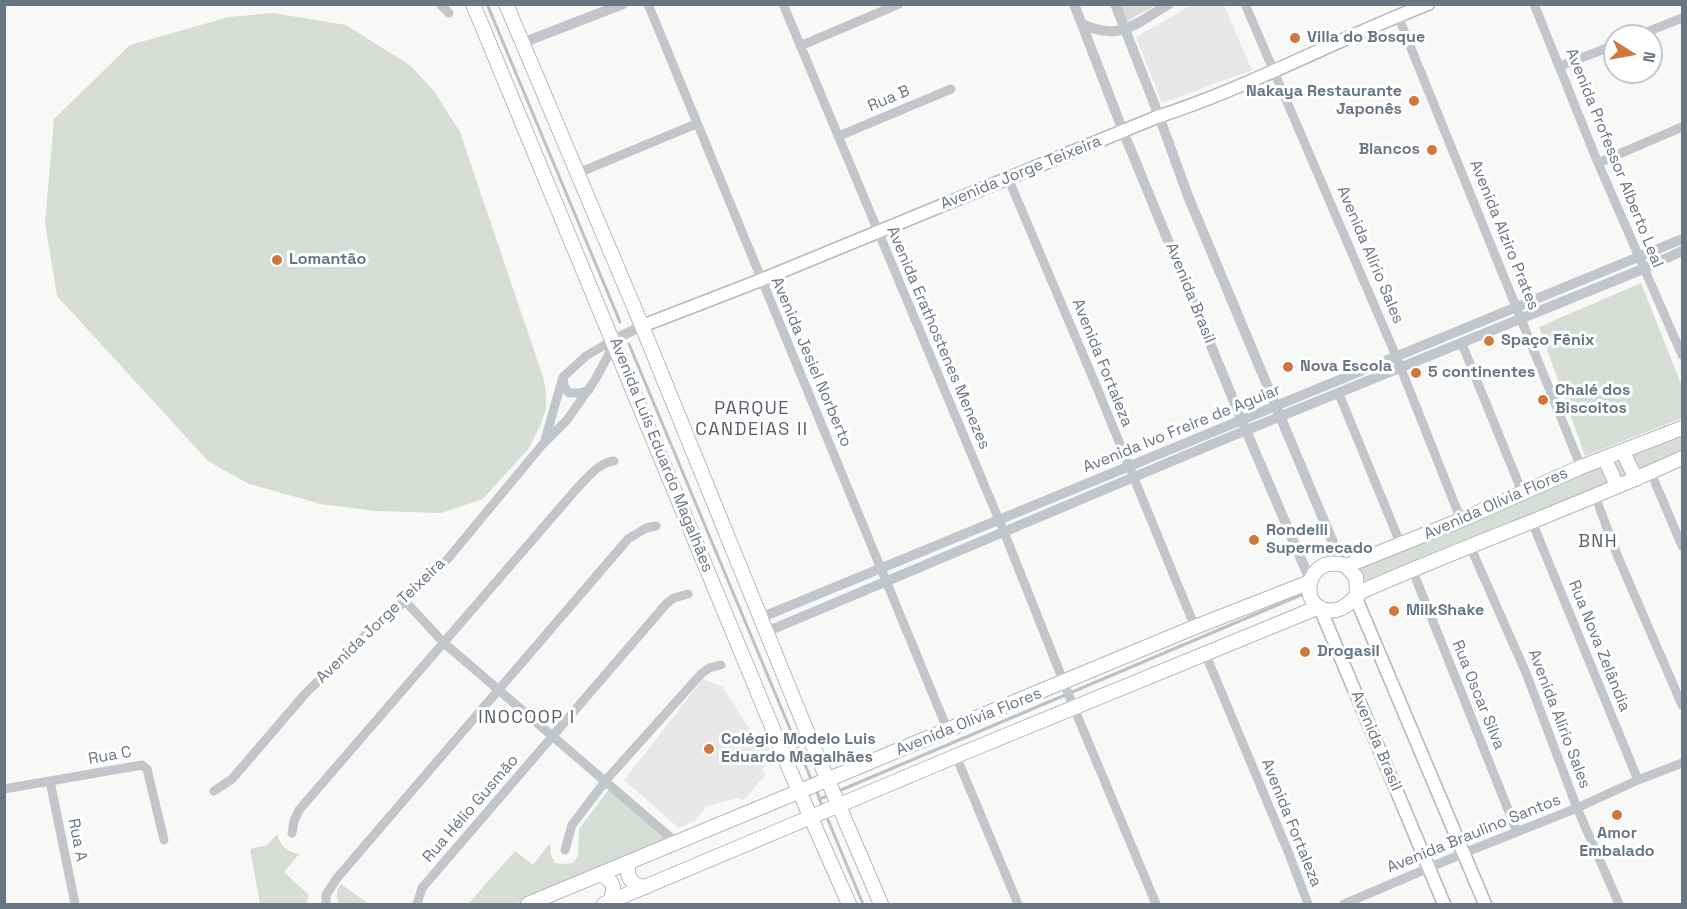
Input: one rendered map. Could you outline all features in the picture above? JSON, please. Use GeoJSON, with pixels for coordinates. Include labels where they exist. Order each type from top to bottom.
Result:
{"type":"FeatureCollection","features":[{"type":"Feature","properties":{"kind":"main road","name":"Avenida Luís Eduardo Magalhães"},"geometry":{"type":"LineString","coordinates":[[473,4],[610,341],[849,904]]}},
{"type":"Feature","properties":{"kind":"main road","name":"Avenida Luís Eduardo Magalhães"},"geometry":{"type":"LineString","coordinates":[[506,4],[881,904]]}},
{"type":"Feature","properties":{"kind":"main road","name":"Avenida Jorge Teixeira"},"geometry":{"type":"LineString","coordinates":[[642,326],[761,280],[1159,116],[1219,94],[1428,4]]}},
{"type":"Feature","properties":{"kind":"main road","name":"Avenida Olívia Flores"},"geometry":{"type":"LineString","coordinates":[[528,904],[1311,580],[1320,567],[1333,563],[1344,565],[1401,545],[1581,467],[1683,428]]}},
{"type":"Feature","properties":{"kind":"main road"},"geometry":{"type":"LineString","coordinates":[[1623,452],[1636,479]]}},
{"type":"Feature","properties":{"kind":"main road","name":"Avenida Olívia Flores"},"geometry":{"type":"LineString","coordinates":[[607,903],[1205,653],[1320,608],[1336,610],[1350,604],[1356,595],[1412,569],[1532,522],[1683,458]]}},
{"type":"Feature","properties":{"kind":"main road"},"geometry":{"type":"LineString","coordinates":[[1605,459],[1617,486]]}},
{"type":"Feature","properties":{"kind":"main road"},"geometry":{"type":"LineString","coordinates":[[1344,565],[1356,577],[1356,595],[1485,904]]}},
{"type":"Feature","properties":{"kind":"main road","name":"Avenida Brasil"},"geometry":{"type":"LineString","coordinates":[[1311,580],[1308,589],[1313,601],[1320,608],[1444,904]]}},
{"type":"Feature","properties":{"kind":"main road"},"geometry":{"type":"LineString","coordinates":[[629,863],[628,875],[631,881],[638,886],[646,887]]}},
{"type":"Feature","properties":{"kind":"main road"},"geometry":{"type":"LineString","coordinates":[[602,874],[612,881],[614,887],[607,903]]}},
{"type":"Feature","properties":{"kind":"street"},"geometry":{"type":"LineString","coordinates":[[440,4],[448,13]]}},
{"type":"Feature","properties":{"kind":"street"},"geometry":{"type":"LineString","coordinates":[[522,43],[623,4]]}},
{"type":"Feature","properties":{"kind":"street","name":"Avenida Jesiel Norberto"},"geometry":{"type":"LineString","coordinates":[[648,4],[948,731]]}},
{"type":"Feature","properties":{"kind":"street","name":"Avenida Erathostenes Menezes"},"geometry":{"type":"LineString","coordinates":[[783,4],[1004,532],[1074,708]]}},
{"type":"Feature","properties":{"kind":"street"},"geometry":{"type":"LineString","coordinates":[[800,46],[899,4]]}},
{"type":"Feature","properties":{"kind":"street","name":"Avenida Brasil"},"geometry":{"type":"LineString","coordinates":[[1074,4],[1123,131],[1242,421],[1311,580]]}},
{"type":"Feature","properties":{"kind":"street"},"geometry":{"type":"LineString","coordinates":[[1115,4],[1188,196],[1344,565]]}},
{"type":"Feature","properties":{"kind":"street"},"geometry":{"type":"LineString","coordinates":[[1082,24],[1100,32],[1124,30],[1169,4]]}},
{"type":"Feature","properties":{"kind":"street","name":"Avenida Alírio Sales"},"geometry":{"type":"LineString","coordinates":[[1245,4],[1396,356],[1461,520]]}},
{"type":"Feature","properties":{"kind":"street","name":"Avenida Professor Alberto Leal"},"geometry":{"type":"LineString","coordinates":[[1534,4],[1598,163],[1683,355]]}},
{"type":"Feature","properties":{"kind":"street","name":"Avenida Alziro Prates"},"geometry":{"type":"LineString","coordinates":[[1398,16],[1581,467]]}},
{"type":"Feature","properties":{"kind":"street"},"geometry":{"type":"LineString","coordinates":[[1663,26],[1683,18]]}},
{"type":"Feature","properties":{"kind":"street"},"geometry":{"type":"LineString","coordinates":[[1560,66],[1603,50]]}},
{"type":"Feature","properties":{"kind":"street","name":"Rua B"},"geometry":{"type":"LineString","coordinates":[[839,136],[951,89]]}},
{"type":"Feature","properties":{"kind":"street"},"geometry":{"type":"LineString","coordinates":[[578,173],[696,124]]}},
{"type":"Feature","properties":{"kind":"street"},"geometry":{"type":"LineString","coordinates":[[1598,163],[1683,127]]}},
{"type":"Feature","properties":{"kind":"street","name":"Avenida Fortaleza"},"geometry":{"type":"LineString","coordinates":[[1008,178],[1195,627]]}},
{"type":"Feature","properties":{"kind":"street","name":"Avenida Ivo Freire de Aguiar"},"geometry":{"type":"LineString","coordinates":[[766,632],[1247,431],[1280,412],[1396,356],[1683,239]]}},
{"type":"Feature","properties":{"kind":"street","name":"Avenida Ivo Freire de Aguiar"},"geometry":{"type":"LineString","coordinates":[[760,618],[1242,421],[1280,412],[1339,393],[1401,369],[1643,269],[1683,250]]}},
{"type":"Feature","properties":{"kind":"street","name":"Avenida Jorge Teixeira"},"geometry":{"type":"LineString","coordinates":[[542,445],[563,377],[586,356],[610,341],[642,326]]}},
{"type":"Feature","properties":{"kind":"street","name":"Avenida Jorge Teixeira"},"geometry":{"type":"LineString","coordinates":[[214,791],[231,779],[304,694],[446,561],[542,445],[567,420],[589,390],[608,356],[610,341]]}},
{"type":"Feature","properties":{"kind":"street"},"geometry":{"type":"LineString","coordinates":[[1462,344],[1522,492]]}},
{"type":"Feature","properties":{"kind":"street"},"geometry":{"type":"LineString","coordinates":[[563,377],[564,386],[570,393],[589,390]]}},
{"type":"Feature","properties":{"kind":"street"},"geometry":{"type":"LineString","coordinates":[[1339,393],[1401,545]]}},
{"type":"Feature","properties":{"kind":"street"},"geometry":{"type":"LineString","coordinates":[[292,832],[299,810],[579,486],[596,468],[606,462],[614,461]]}},
{"type":"Feature","properties":{"kind":"street"},"geometry":{"type":"LineString","coordinates":[[1651,473],[1683,546]]}},
{"type":"Feature","properties":{"kind":"street"},"geometry":{"type":"LineString","coordinates":[[1595,496],[1617,557],[1683,705]]}},
{"type":"Feature","properties":{"kind":"street","name":"Rua Nova Zelândia"},"geometry":{"type":"LineString","coordinates":[[1532,522],[1638,780]]}},
{"type":"Feature","properties":{"kind":"street"},"geometry":{"type":"LineString","coordinates":[[326,904],[326,895],[330,887],[628,539],[646,528],[656,526]]}},
{"type":"Feature","properties":{"kind":"street","name":"Avenida Alírio Sales"},"geometry":{"type":"LineString","coordinates":[[1470,546],[1526,673],[1577,808],[1619,904]]}},
{"type":"Feature","properties":{"kind":"street","name":"Rua Oscar Silva"},"geometry":{"type":"LineString","coordinates":[[1412,569],[1517,832]]}},
{"type":"Feature","properties":{"kind":"street","name":"Rua Hélio Gusmão"},"geometry":{"type":"LineString","coordinates":[[417,904],[422,888],[667,603],[674,598],[688,594]]}},
{"type":"Feature","properties":{"kind":"street"},"geometry":{"type":"LineString","coordinates":[[405,601],[444,643],[677,843]]}},
{"type":"Feature","properties":{"kind":"street","name":"Avenida Fortaleza"},"geometry":{"type":"LineString","coordinates":[[1205,653],[1290,854],[1308,904]]}},
{"type":"Feature","properties":{"kind":"street"},"geometry":{"type":"LineString","coordinates":[[565,850],[572,825],[606,780],[701,674],[709,668],[721,665]]}},
{"type":"Feature","properties":{"kind":"street"},"geometry":{"type":"LineString","coordinates":[[1074,708],[1156,904]]}},
{"type":"Feature","properties":{"kind":"street"},"geometry":{"type":"LineString","coordinates":[[956,756],[1018,904]]}},
{"type":"Feature","properties":{"kind":"street","name":"Avenida Braulino Santos"},"geometry":{"type":"LineString","coordinates":[[1344,904],[1683,763]]}},
{"type":"Feature","properties":{"kind":"street","name":"Rua C"},"geometry":{"type":"LineString","coordinates":[[4,789],[142,765],[147,769],[164,840]]}},
{"type":"Feature","properties":{"kind":"street","name":"Rua A"},"geometry":{"type":"LineString","coordinates":[[50,781],[75,904]]}},
{"type":"Feature","properties":{"kind":"shaded area"},"geometry":{"type":"Polygon","coordinates":[[[1193,4],[1224,5],[1252,70],[1162,103],[1136,37],[1193,4]]]}},
{"type":"Feature","properties":{"kind":"shaded area"},"geometry":{"type":"Polygon","coordinates":[[[1119,5],[1156,5],[1127,21],[1119,5]]]}},
{"type":"Feature","properties":{"kind":"shaded area","name":"Lomantão"},"geometry":{"type":"Polygon","coordinates":[[[273,13],[346,25],[411,66],[434,91],[460,132],[546,391],[546,408],[529,448],[483,499],[441,513],[376,511],[321,504],[249,484],[208,461],[57,296],[45,224],[54,119],[130,45],[229,17],[273,13]]]}},
{"type":"Feature","properties":{"kind":"shaded area"},"geometry":{"type":"Polygon","coordinates":[[[1641,283],[1682,386],[1682,418],[1585,456],[1539,327],[1641,283]]]}},
{"type":"Feature","properties":{"kind":"shaded area"},"geometry":{"type":"Polygon","coordinates":[[[1682,427],[1682,457],[1357,593],[1346,565],[1682,427]]]}},
{"type":"Feature","properties":{"kind":"shaded area","name":"Colégio Modelo Luis Eduardo Magalhães"},"geometry":{"type":"Polygon","coordinates":[[[703,679],[723,687],[753,735],[763,741],[775,756],[762,769],[766,774],[744,800],[738,798],[707,806],[695,821],[679,828],[624,780],[703,679]]]}},
{"type":"Feature","properties":{"kind":"shaded area"},"geometry":{"type":"Polygon","coordinates":[[[609,789],[666,836],[667,841],[515,904],[468,904],[515,851],[533,865],[550,843],[551,855],[555,863],[573,863],[578,856],[579,829],[609,789]]]}},
{"type":"Feature","properties":{"kind":"shaded area"},"geometry":{"type":"Polygon","coordinates":[[[277,834],[285,847],[299,854],[284,872],[309,895],[306,904],[260,904],[250,849],[267,845],[277,834]]]}},
{"type":"Feature","properties":{"kind":"shaded area"},"geometry":{"type":"Polygon","coordinates":[[[341,884],[369,904],[339,904],[337,891],[341,884]]]}},
{"type":"Feature","properties":{"kind":"waterway"},"geometry":{"type":"LineString","coordinates":[[487,4],[620,322]]}},
{"type":"Feature","properties":{"kind":"waterway"},"geometry":{"type":"LineString","coordinates":[[629,344],[811,779]]}},
{"type":"Feature","properties":{"kind":"waterway"},"geometry":{"type":"LineString","coordinates":[[841,790],[1301,595]]}},
{"type":"Feature","properties":{"kind":"waterway"},"geometry":{"type":"LineString","coordinates":[[817,792],[822,806]]}},
{"type":"Feature","properties":{"kind":"waterway"},"geometry":{"type":"LineString","coordinates":[[819,799],[827,796]]}},
{"type":"Feature","properties":{"kind":"waterway"},"geometry":{"type":"LineString","coordinates":[[828,820],[863,904]]}},
{"type":"Feature","properties":{"kind":"place","name":"Villa do Bosque"},"geometry":{"type":"Point","coordinates":[1295,38]}},
{"type":"Feature","properties":{"kind":"place","name":"Nakaya Restaurante Japonês"},"geometry":{"type":"Point","coordinates":[1414,101]}},
{"type":"Feature","properties":{"kind":"place","name":"Blancos"},"geometry":{"type":"Point","coordinates":[1432,150]}},
{"type":"Feature","properties":{"kind":"place","name":"Lomantão"},"geometry":{"type":"Point","coordinates":[277,260]}},
{"type":"Feature","properties":{"kind":"place","name":"Spaço Fênix"},"geometry":{"type":"Point","coordinates":[1489,341]}},
{"type":"Feature","properties":{"kind":"place","name":"Nova Escola"},"geometry":{"type":"Point","coordinates":[1288,367]}},
{"type":"Feature","properties":{"kind":"place","name":"5 continentes"},"geometry":{"type":"Point","coordinates":[1416,373]}},
{"type":"Feature","properties":{"kind":"place","name":"Chalé dos Biscoitos"},"geometry":{"type":"Point","coordinates":[1543,400]}},
{"type":"Feature","properties":{"kind":"place","name":"Rondelli Supermecado"},"geometry":{"type":"Point","coordinates":[1254,540]}},
{"type":"Feature","properties":{"kind":"place","name":"MilkShake"},"geometry":{"type":"Point","coordinates":[1394,611]}},
{"type":"Feature","properties":{"kind":"place","name":"Drogasil"},"geometry":{"type":"Point","coordinates":[1305,652]}},
{"type":"Feature","properties":{"kind":"place","name":"Colégio Modelo Luis Eduardo Magalhães"},"geometry":{"type":"Point","coordinates":[709,749]}},
{"type":"Feature","properties":{"kind":"place","name":"Amor Embalado"},"geometry":{"type":"Point","coordinates":[1617,815]}},
{"type":"Feature","properties":{"kind":"district","name":"PARQUE CANDEIAS II"},"geometry":{"type":"Point","coordinates":[752,419]}},
{"type":"Feature","properties":{"kind":"district","name":"BNH"},"geometry":{"type":"Point","coordinates":[1598,542]}},
{"type":"Feature","properties":{"kind":"district","name":"INOCOOP I"},"geometry":{"type":"Point","coordinates":[527,718]}}]}
